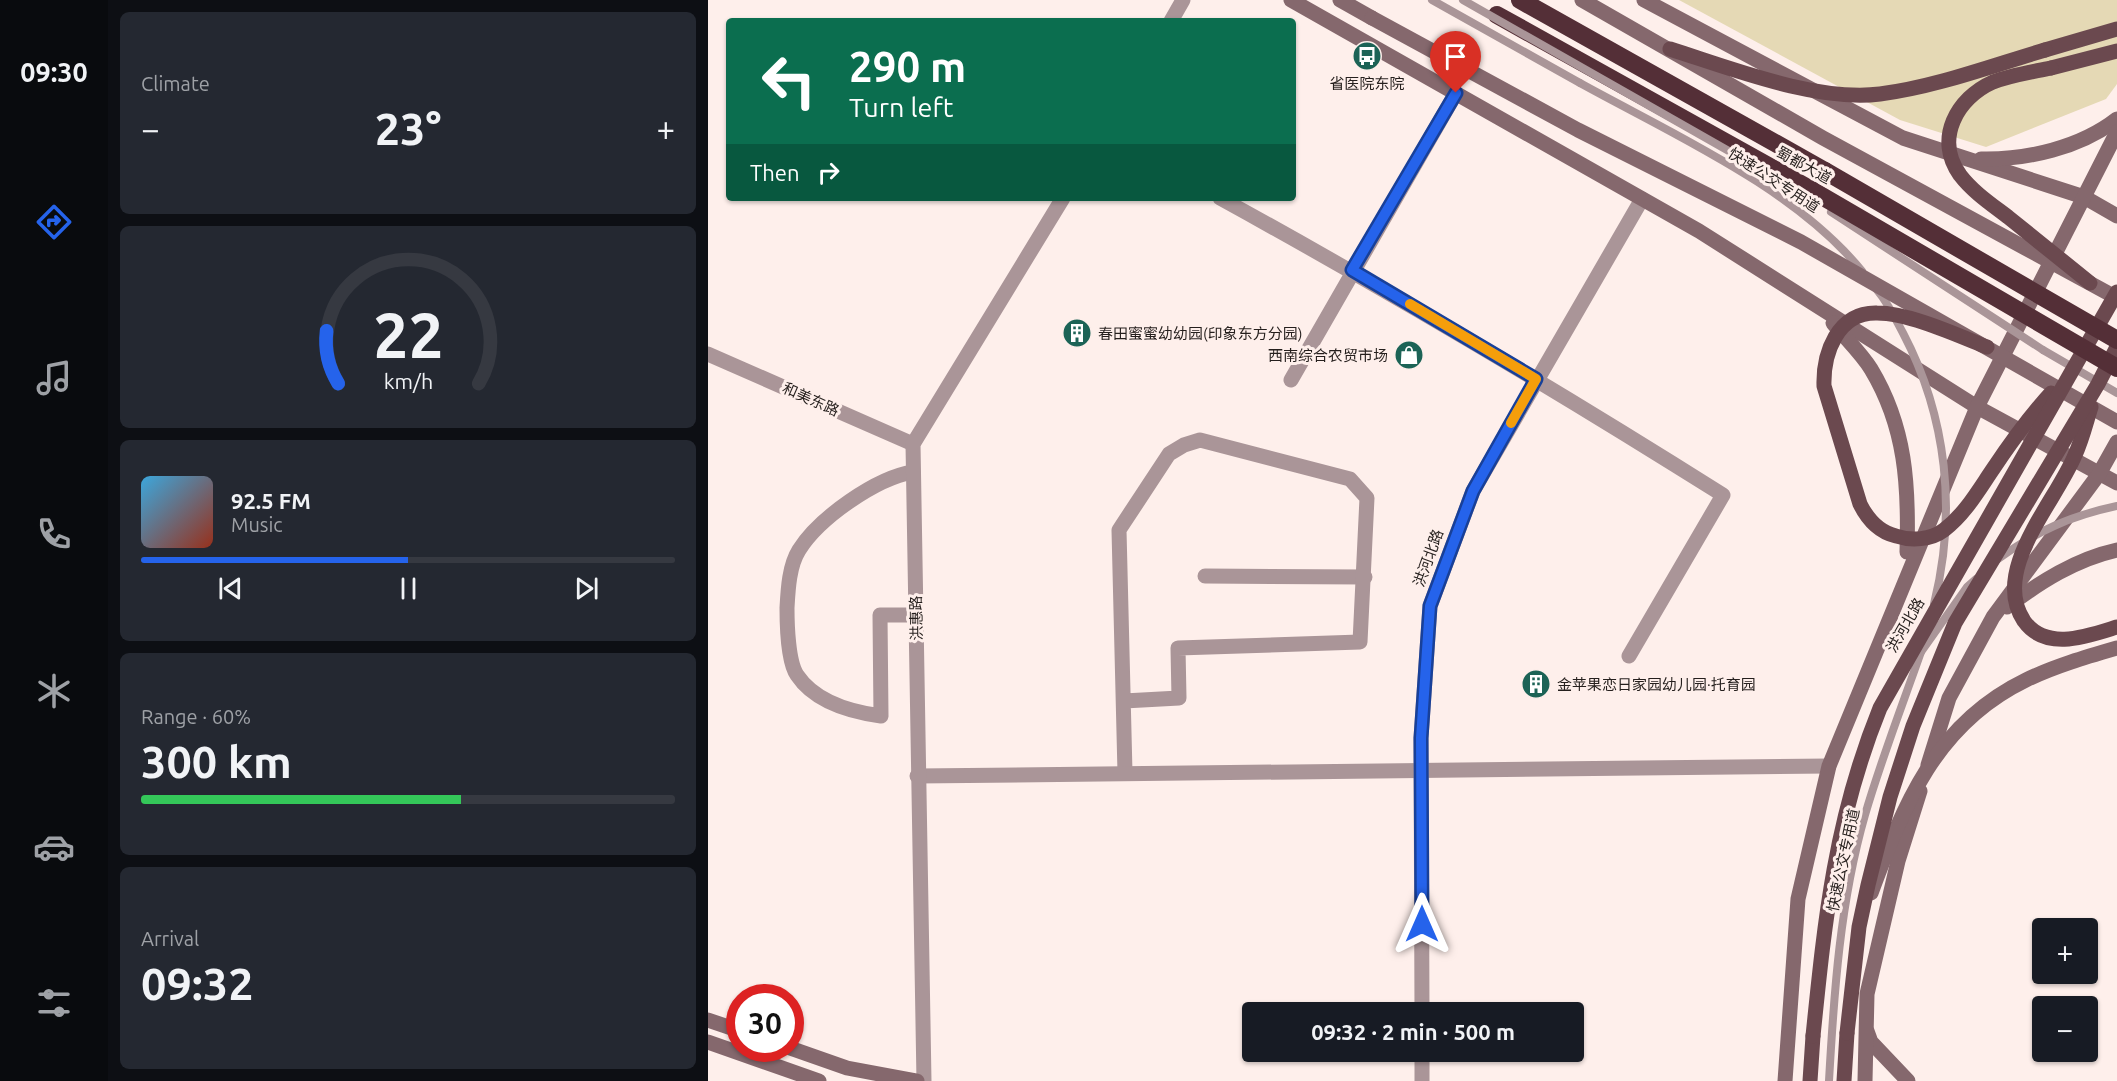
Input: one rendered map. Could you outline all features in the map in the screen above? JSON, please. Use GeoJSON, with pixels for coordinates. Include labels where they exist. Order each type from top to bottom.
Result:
{"type":"FeatureCollection","features":[{"type":"Feature","properties":{"kind":"highway","name":"蜀都大道"},"geometry":{"type":"LineString","coordinates":[[1469,0],[1808,188],[2117,368]]}},
{"type":"Feature","properties":{"kind":"highway","name":"蜀都大道"},"geometry":{"type":"LineString","coordinates":[[1520,0],[1825,171],[2117,340]]}},
{"type":"Feature","properties":{"kind":"main road"},"geometry":{"type":"LineString","coordinates":[[1670,49],[1782,85],[1845,93],[1879,94],[1958,75],[2117,29]]}},
{"type":"Feature","properties":{"kind":"main road"},"geometry":{"type":"LineString","coordinates":[[2090,283],[1973,190],[1954,164],[1949,142],[1953,119],[1962,102],[1994,82],[2117,51]]}},
{"type":"Feature","properties":{"kind":"main road","name":"洪河北路"},"geometry":{"type":"LineString","coordinates":[[1810,1081],[1830,883],[1848,798],[1863,748],[1899,672],[2117,292]]}},
{"type":"Feature","properties":{"kind":"main road"},"geometry":{"type":"LineString","coordinates":[[1987,347],[1923,323],[1877,313],[1859,316],[1841,329],[1830,344],[1824,368],[1824,386],[1860,504],[1866,516],[1890,535],[1910,540],[1943,531],[1971,503],[2025,422],[2074,369]]}},
{"type":"Feature","properties":{"kind":"main road"},"geometry":{"type":"LineString","coordinates":[[1844,1081],[1849,997],[1859,927],[1890,797],[1913,726],[1954,622],[2098,384],[2117,347]]}},
{"type":"Feature","properties":{"kind":"main road"},"geometry":{"type":"LineString","coordinates":[[2098,384],[2075,456],[2034,529],[2017,566],[2013,596],[2019,612],[2030,629],[2052,638],[2076,640],[2117,627]]}},
{"type":"Feature","properties":{"kind":"street"},"geometry":{"type":"LineString","coordinates":[[1173,18],[1183,0]]}},
{"type":"Feature","properties":{"kind":"street"},"geometry":{"type":"LineString","coordinates":[[1292,0],[1642,199],[1817,304],[1977,407],[2117,483]]}},
{"type":"Feature","properties":{"kind":"street"},"geometry":{"type":"LineString","coordinates":[[1340,0],[1578,130],[1801,242],[2117,422]]}},
{"type":"Feature","properties":{"kind":"street"},"geometry":{"type":"LineString","coordinates":[[1582,0],[1833,143],[2117,298]]}},
{"type":"Feature","properties":{"kind":"street"},"geometry":{"type":"LineString","coordinates":[[1644,0],[1903,138],[2084,197],[2117,216]]}},
{"type":"Feature","properties":{"kind":"street"},"geometry":{"type":"LineString","coordinates":[[1291,380],[1352,270],[1456,93]]}},
{"type":"Feature","properties":{"kind":"street"},"geometry":{"type":"LineString","coordinates":[[1966,159],[2007,159],[2045,152],[2082,139],[2117,119]]}},
{"type":"Feature","properties":{"kind":"street"},"geometry":{"type":"LineString","coordinates":[[1785,1081],[1798,899],[1829,766],[1906,573],[1977,407],[2117,132]]}},
{"type":"Feature","properties":{"kind":"street","name":"洪河北路"},"geometry":{"type":"LineString","coordinates":[[1422,1002],[1421,770],[1430,606],[1473,491],[1642,199]]}},
{"type":"Feature","properties":{"kind":"street"},"geometry":{"type":"LineString","coordinates":[[913,444],[1062,201]]}},
{"type":"Feature","properties":{"kind":"street"},"geometry":{"type":"LineString","coordinates":[[1226,201],[1352,270],[1536,379],[1723,495],[1629,656]]}},
{"type":"Feature","properties":{"kind":"street"},"geometry":{"type":"LineString","coordinates":[[1817,304],[1870,369],[1903,448],[1908,508],[1906,573]]}},
{"type":"Feature","properties":{"kind":"street","name":"和美东路"},"geometry":{"type":"LineString","coordinates":[[708,354],[913,444]]}},
{"type":"Feature","properties":{"kind":"street"},"geometry":{"type":"LineString","coordinates":[[1124,701],[1179,699],[1178,648],[1360,642],[1365,577],[1367,498],[1350,479],[1200,440],[1184,445],[1169,454],[1119,530],[1125,773]]}},
{"type":"Feature","properties":{"kind":"street"},"geometry":{"type":"LineString","coordinates":[[1865,1081],[1867,994],[1898,861],[1949,699],[1993,617],[2099,474],[2117,442]]}},
{"type":"Feature","properties":{"kind":"street","name":"洪惠路"},"geometry":{"type":"LineString","coordinates":[[913,444],[924,1081]]}},
{"type":"Feature","properties":{"kind":"street"},"geometry":{"type":"LineString","coordinates":[[913,472],[900,474],[844,507],[814,530],[798,552],[788,589],[787,623],[796,674],[820,697],[857,713],[881,716],[880,615],[916,615]]}},
{"type":"Feature","properties":{"kind":"street"},"geometry":{"type":"LineString","coordinates":[[1993,617],[2043,580],[2099,554],[2117,550]]}},
{"type":"Feature","properties":{"kind":"street"},"geometry":{"type":"LineString","coordinates":[[1205,576],[1365,577]]}},
{"type":"Feature","properties":{"kind":"street"},"geometry":{"type":"LineString","coordinates":[[1859,927],[1900,817],[1922,774],[1954,733],[1984,706],[2025,680],[2069,662],[2117,648]]}},
{"type":"Feature","properties":{"kind":"street"},"geometry":{"type":"LineString","coordinates":[[917,776],[1829,766]]}},
{"type":"Feature","properties":{"kind":"street"},"geometry":{"type":"LineString","coordinates":[[708,1020],[726,1026]]}},
{"type":"Feature","properties":{"kind":"street"},"geometry":{"type":"LineString","coordinates":[[1866,1030],[1871,1041],[1908,1081]]}},
{"type":"Feature","properties":{"kind":"street"},"geometry":{"type":"LineString","coordinates":[[708,1042],[819,1081]]}},
{"type":"Feature","properties":{"kind":"street"},"geometry":{"type":"LineString","coordinates":[[804,1053],[847,1068],[917,1081]]}},
{"type":"Feature","properties":{"kind":"street"},"geometry":{"type":"LineString","coordinates":[[1422,1062],[1422,1081]]}},
{"type":"Feature","properties":{"kind":"lane","name":"快速公交专用道"},"geometry":{"type":"LineString","coordinates":[[1432,0],[1705,152],[1789,202],[1850,257],[1886,301],[1916,357],[1938,423],[1944,461],[1947,510],[1945,547],[1921,652],[1864,817],[1849,886],[1838,960],[1829,1081]]}},
{"type":"Feature","properties":{"kind":"lane","name":"快速公交专用道"},"geometry":{"type":"LineString","coordinates":[[1463,0],[1790,184],[2043,350],[2117,393]]}},
{"type":"Feature","properties":{"kind":"lane","name":"快速公交专用道"},"geometry":{"type":"LineString","coordinates":[[1921,652],[1967,587],[1999,558],[2044,528],[2087,513],[2117,506]]}},
{"type":"Feature","properties":{"kind":"shaded area"},"geometry":{"type":"Polygon","coordinates":[[[1679,0],[2117,0],[2117,84],[2106,99],[1986,147],[1900,120],[1679,0]]]}},
{"type":"Feature","properties":{"kind":"slow traffic"},"geometry":{"type":"LineString","coordinates":[[1410,304],[1536,379],[1511,423]]}},
{"type":"Feature","properties":{"kind":"place","name":"省医院东院"},"geometry":{"type":"Point","coordinates":[1367,56]}},
{"type":"Feature","properties":{"kind":"place","name":"春田蜜蜜幼幼园(印象东方分园)"},"geometry":{"type":"Point","coordinates":[1077,333]}},
{"type":"Feature","properties":{"kind":"place","name":"西南综合农贸市场"},"geometry":{"type":"Point","coordinates":[1409,355]}},
{"type":"Feature","properties":{"kind":"place","name":"金苹果恋日家园幼儿园·托育园"},"geometry":{"type":"Point","coordinates":[1536,684]}},
{"type":"Feature","properties":{"kind":"route"},"geometry":{"type":"LineString","coordinates":[[1422,924],[1421,738],[1430,606],[1473,491],[1536,379],[1352,270],[1456,93]]}}]}
